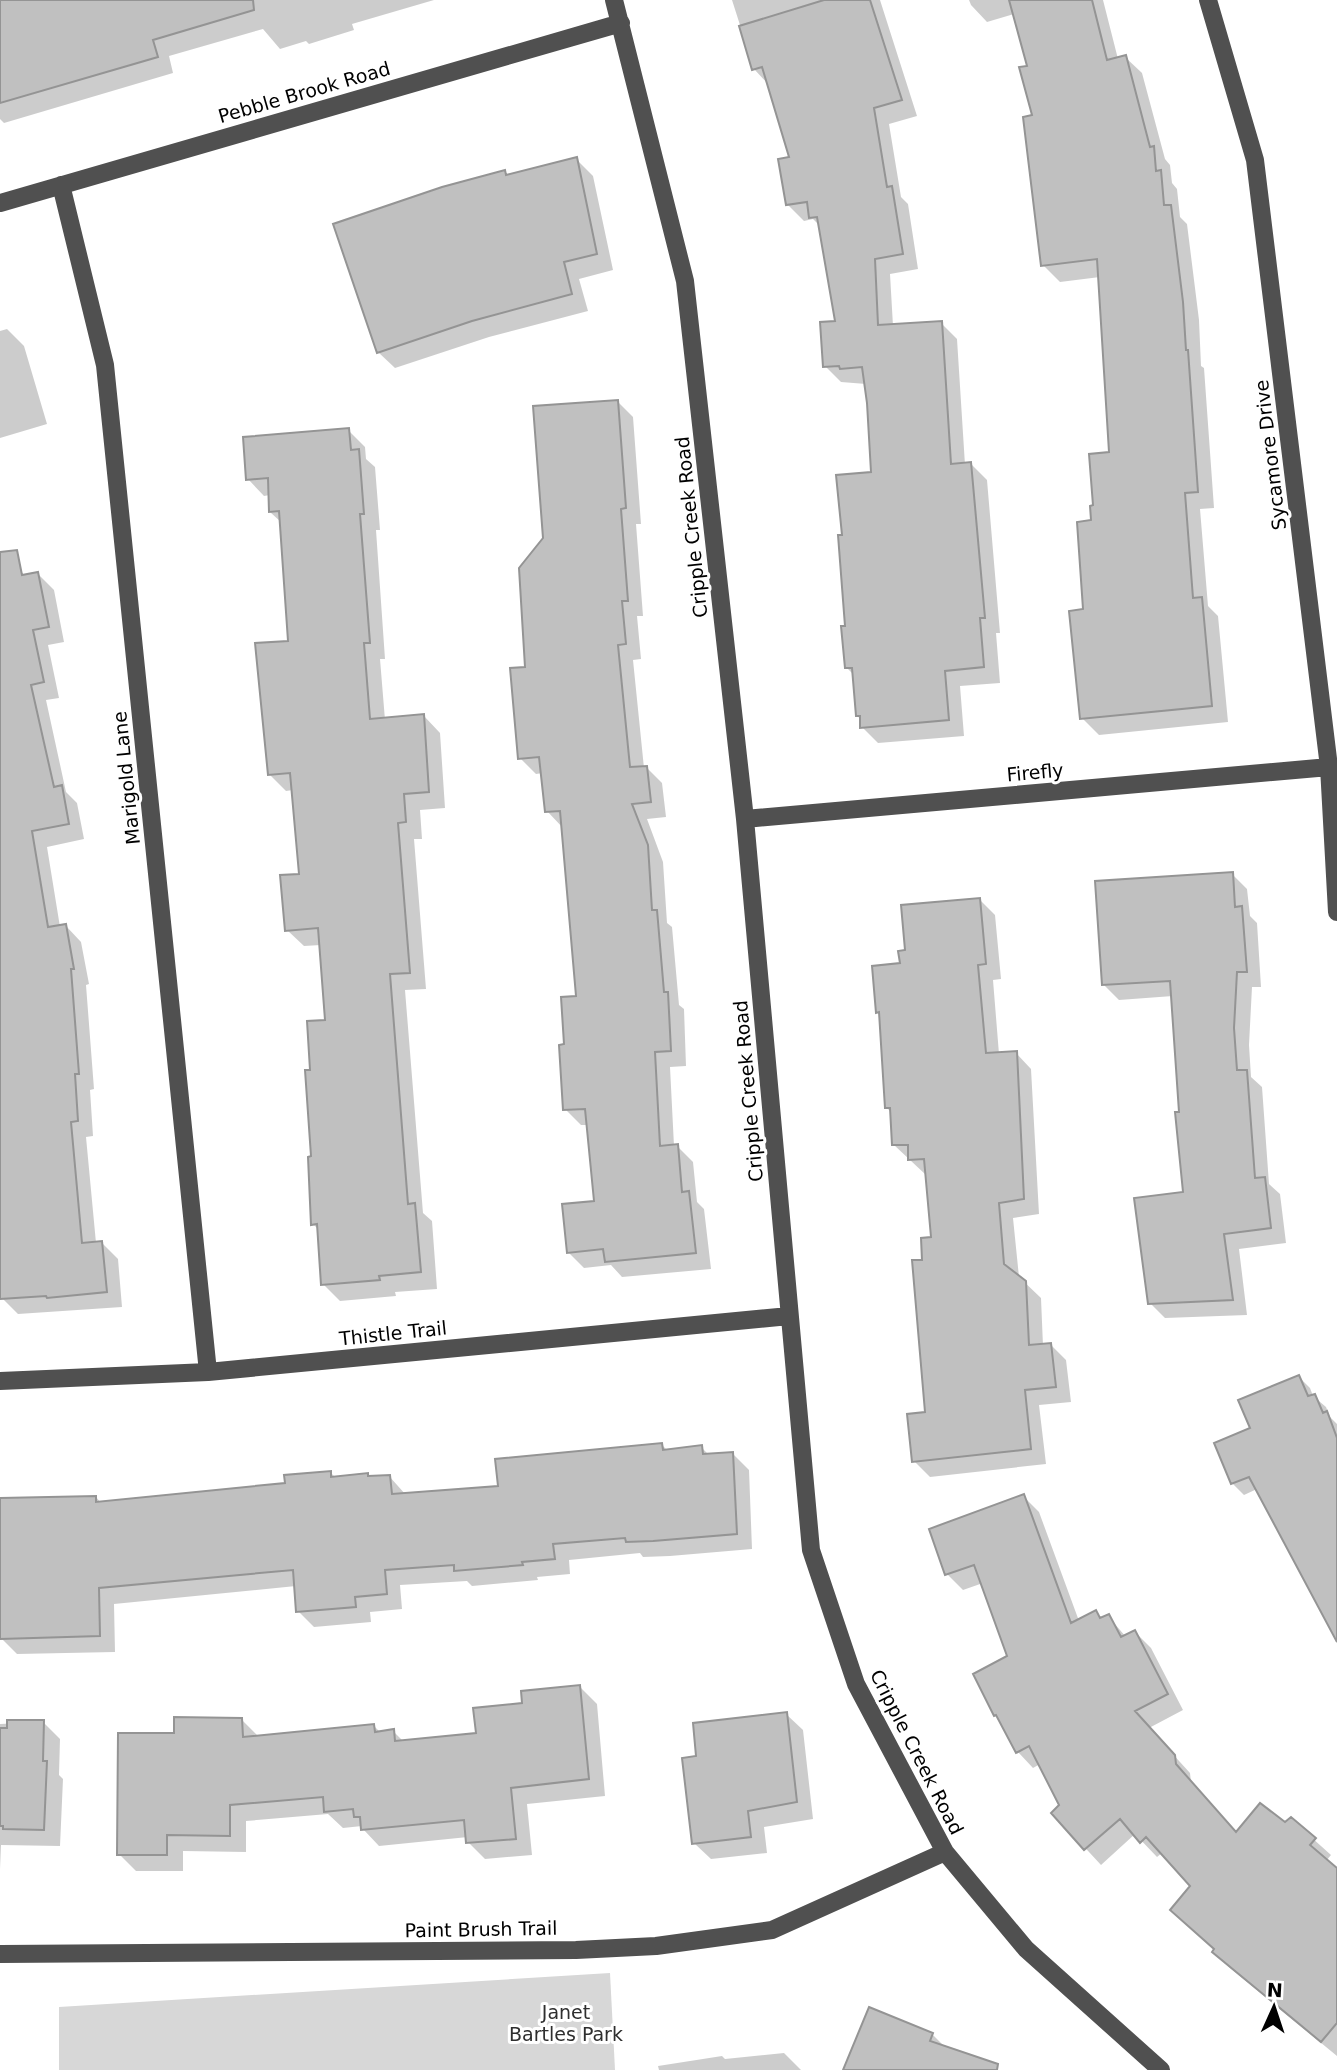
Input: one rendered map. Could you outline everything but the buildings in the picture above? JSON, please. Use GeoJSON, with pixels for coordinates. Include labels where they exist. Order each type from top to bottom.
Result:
{"type":"FeatureCollection","features":[{"type":"Feature","properties":{"kind":"street","name":"Cripple Creek Road"},"geometry":{"type":"LineString","coordinates":[[614,0],[685,281],[745,819],[811,1550],[856,1684],[945,1852],[1026,1950],[1161,2070]]}},
{"type":"Feature","properties":{"kind":"street","name":"Sycamore Drive"},"geometry":{"type":"LineString","coordinates":[[1208,0],[1255,160],[1329,767],[1337,912]]}},
{"type":"Feature","properties":{"kind":"street","name":"Pebble Brook Road"},"geometry":{"type":"LineString","coordinates":[[0,203],[621,23]]}},
{"type":"Feature","properties":{"kind":"street","name":"Marigold Lane"},"geometry":{"type":"LineString","coordinates":[[61,185],[105,365],[208,1372]]}},
{"type":"Feature","properties":{"kind":"street","name":"Firefly"},"geometry":{"type":"LineString","coordinates":[[745,819],[1329,767]]}},
{"type":"Feature","properties":{"kind":"street","name":"Thistle Trail"},"geometry":{"type":"LineString","coordinates":[[0,1381],[208,1372],[789,1316]]}},
{"type":"Feature","properties":{"kind":"street","name":"Paint Brush Trail"},"geometry":{"type":"LineString","coordinates":[[0,1954],[534,1950],[656,1946],[772,1930],[945,1852]]}},
{"type":"Feature","properties":{"kind":"green space","name":"Janet Bartles Park"},"geometry":{"type":"Polygon","coordinates":[[[610,1973],[615,2070],[59,2070],[59,2007],[610,1973]]]}}]}
